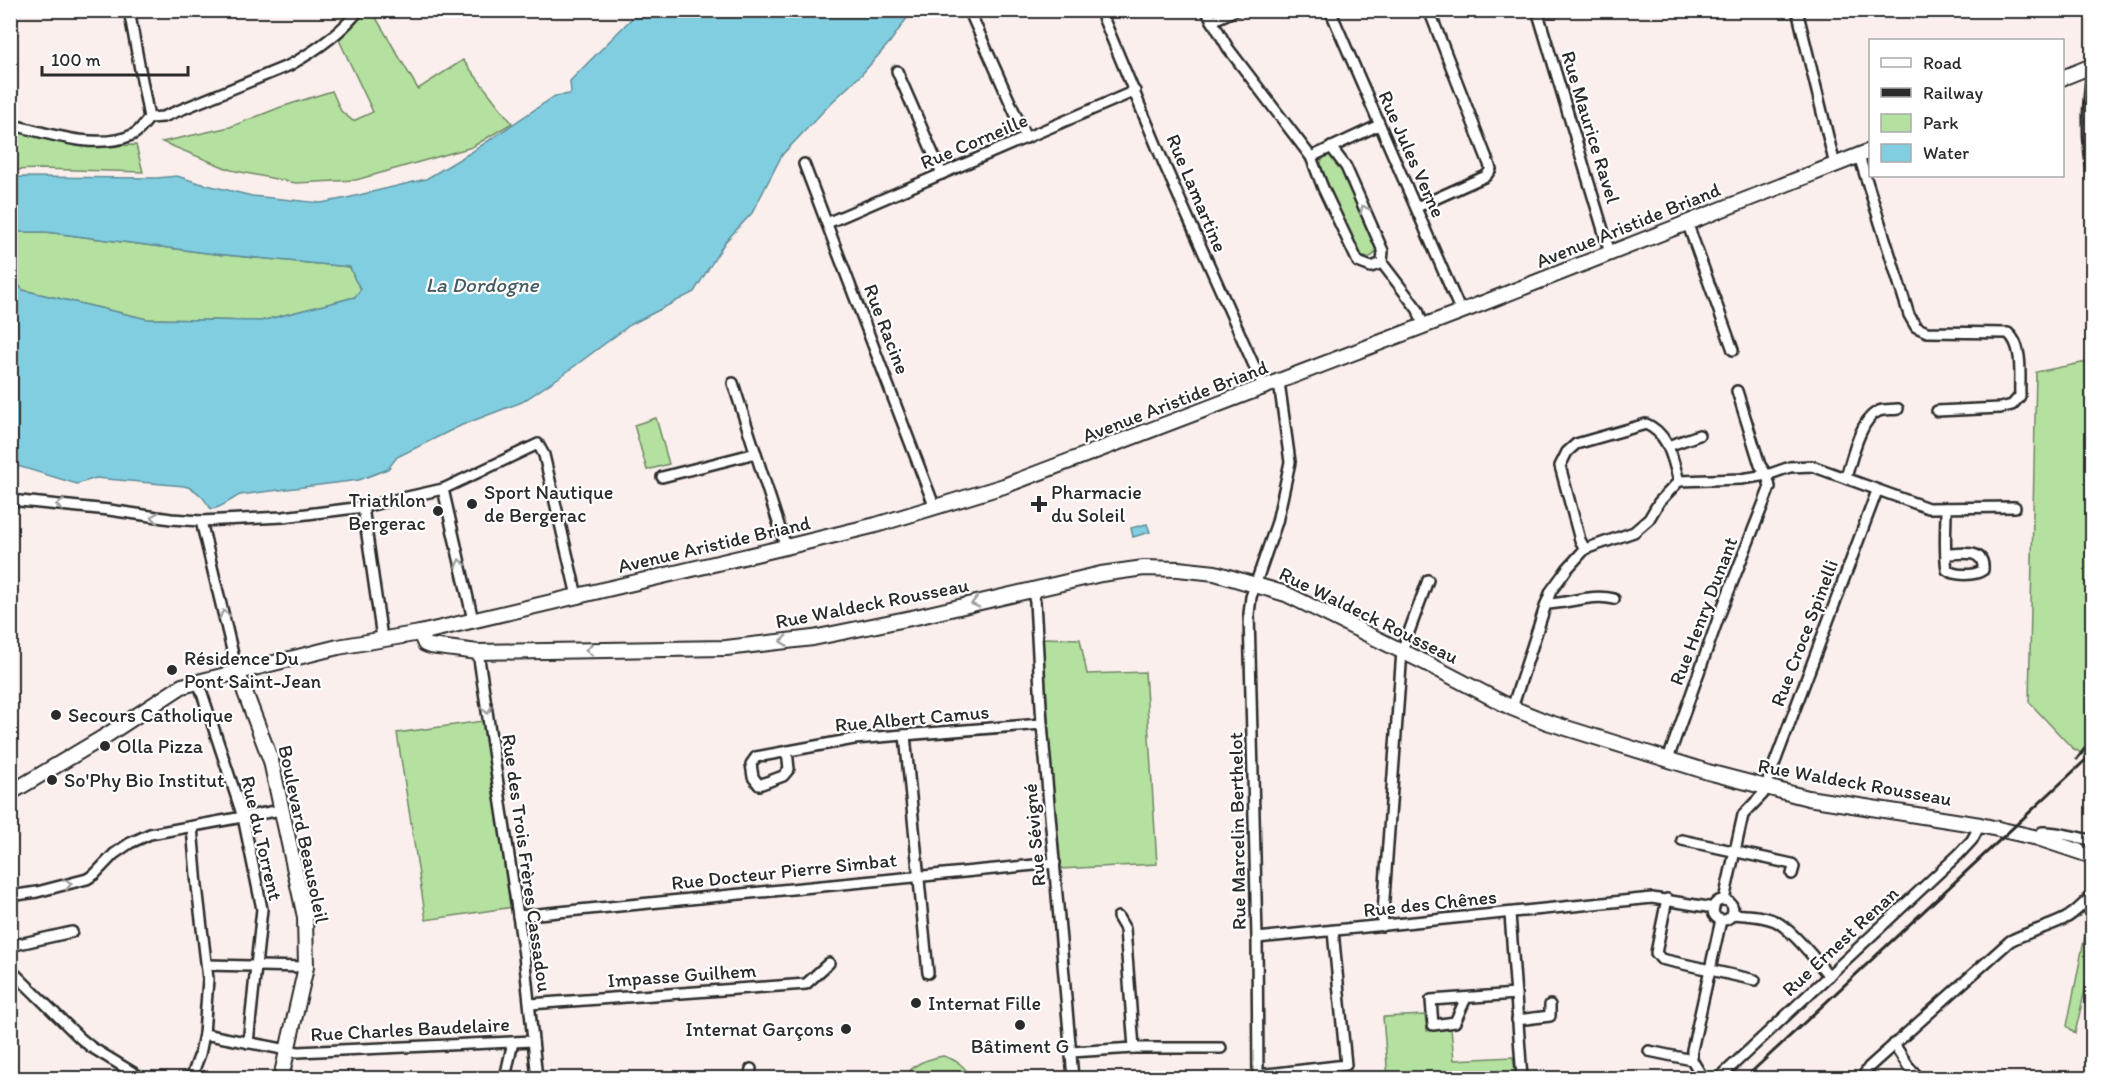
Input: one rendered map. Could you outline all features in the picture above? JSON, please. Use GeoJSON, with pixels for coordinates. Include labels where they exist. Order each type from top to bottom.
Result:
{"type":"FeatureCollection","features":[{"type":"Feature","properties":{"kind":"main road"},"geometry":{"type":"LineString","coordinates":[[2064,77],[2092,66]]}},
{"type":"Feature","properties":{"kind":"main road","name":"Avenue Aristide Briand"},"geometry":{"type":"LineString","coordinates":[[10,793],[182,686],[237,671],[382,638],[420,633],[786,547],[935,508],[1004,486],[1264,388],[1865,154]]}},
{"type":"Feature","properties":{"kind":"main road","name":"Rue Waldeck Rousseau"},"geometry":{"type":"LineString","coordinates":[[420,633],[425,644],[430,646],[478,652],[726,648],[813,638],[916,617],[1101,574],[1144,568],[1215,573],[1286,594],[1512,708],[1547,722],[1808,798],[1980,825],[2038,838],[2092,855]]}},
{"type":"Feature","properties":{"kind":"main road","name":"Boulevard Beausoleil"},"geometry":{"type":"LineString","coordinates":[[237,671],[271,761],[305,917],[306,967],[281,1078]]}},
{"type":"Feature","properties":{"kind":"street"},"geometry":{"type":"LineString","coordinates":[[129,10],[149,118]]}},
{"type":"Feature","properties":{"kind":"street"},"geometry":{"type":"LineString","coordinates":[[10,124],[79,140],[110,140],[134,134],[149,118],[163,117],[290,65],[308,55],[352,19],[359,10]]}},
{"type":"Feature","properties":{"kind":"street"},"geometry":{"type":"LineString","coordinates":[[969,10],[1026,138]]}},
{"type":"Feature","properties":{"kind":"street","name":"Rue Lamartine"},"geometry":{"type":"LineString","coordinates":[[1100,10],[1189,221],[1264,388]]}},
{"type":"Feature","properties":{"kind":"street"},"geometry":{"type":"LineString","coordinates":[[1206,10],[1228,48],[1311,157],[1358,262],[1371,267],[1382,263]]}},
{"type":"Feature","properties":{"kind":"street"},"geometry":{"type":"LineString","coordinates":[[1212,21],[1236,10]]}},
{"type":"Feature","properties":{"kind":"street","name":"Rue Jules Verne"},"geometry":{"type":"LineString","coordinates":[[1330,10],[1461,312]]}},
{"type":"Feature","properties":{"kind":"street"},"geometry":{"type":"LineString","coordinates":[[1416,207],[1486,176],[1491,169],[1429,10]]}},
{"type":"Feature","properties":{"kind":"street","name":"Rue Maurice Ravel"},"geometry":{"type":"LineString","coordinates":[[1537,10],[1610,253]]}},
{"type":"Feature","properties":{"kind":"street"},"geometry":{"type":"LineString","coordinates":[[1797,10],[1835,165]]}},
{"type":"Feature","properties":{"kind":"street"},"geometry":{"type":"LineString","coordinates":[[897,71],[942,174]]}},
{"type":"Feature","properties":{"kind":"street","name":"Rue Corneille"},"geometry":{"type":"LineString","coordinates":[[827,223],[1135,91]]}},
{"type":"Feature","properties":{"kind":"street"},"geometry":{"type":"LineString","coordinates":[[1311,157],[1380,125]]}},
{"type":"Feature","properties":{"kind":"street"},"geometry":{"type":"LineString","coordinates":[[1331,147],[1351,177],[1383,251],[1382,263],[1418,310],[1424,326]]}},
{"type":"Feature","properties":{"kind":"street"},"geometry":{"type":"LineString","coordinates":[[1865,154],[1869,169]]}},
{"type":"Feature","properties":{"kind":"street","name":"Rue Racine"},"geometry":{"type":"LineString","coordinates":[[804,164],[935,508]]}},
{"type":"Feature","properties":{"kind":"street"},"geometry":{"type":"LineString","coordinates":[[1871,177],[1909,315],[1916,327],[1927,332],[2008,333],[2015,339],[2018,351],[2020,396],[2012,405],[2000,408],[1937,411]]}},
{"type":"Feature","properties":{"kind":"street"},"geometry":{"type":"LineString","coordinates":[[1687,222],[1733,351]]}},
{"type":"Feature","properties":{"kind":"street","name":"Rue Marcelin Berthelot"},"geometry":{"type":"LineString","coordinates":[[1258,1077],[1249,615],[1251,597],[1279,514],[1290,462],[1279,382]]}},
{"type":"Feature","properties":{"kind":"street"},"geometry":{"type":"LineString","coordinates":[[733,383],[786,547]]}},
{"type":"Feature","properties":{"kind":"street"},"geometry":{"type":"LineString","coordinates":[[1737,392],[1760,465],[1767,476]]}},
{"type":"Feature","properties":{"kind":"street"},"geometry":{"type":"LineString","coordinates":[[1846,477],[1864,424],[1880,411],[1898,410]]}},
{"type":"Feature","properties":{"kind":"street"},"geometry":{"type":"LineString","coordinates":[[1585,549],[1580,540],[1560,466],[1567,452],[1576,444],[1646,424],[1657,428],[1666,439],[1679,481]]}},
{"type":"Feature","properties":{"kind":"street"},"geometry":{"type":"LineString","coordinates":[[1668,446],[1700,435]]}},
{"type":"Feature","properties":{"kind":"street"},"geometry":{"type":"LineString","coordinates":[[10,500],[201,521],[283,517],[363,507],[442,489],[538,444],[544,455],[577,596]]}},
{"type":"Feature","properties":{"kind":"street"},"geometry":{"type":"LineString","coordinates":[[662,477],[756,453]]}},
{"type":"Feature","properties":{"kind":"street"},"geometry":{"type":"LineString","coordinates":[[1512,708],[1551,591],[1567,569],[1585,549],[1634,532],[1649,519],[1659,502],[1679,481],[1741,479],[1767,476],[1790,467],[1812,466],[1920,507],[2015,507]]}},
{"type":"Feature","properties":{"kind":"street","name":"Rue Henry Dunant"},"geometry":{"type":"LineString","coordinates":[[1668,759],[1718,619],[1770,487],[1767,476]]}},
{"type":"Feature","properties":{"kind":"street"},"geometry":{"type":"LineString","coordinates":[[442,489],[473,620]]}},
{"type":"Feature","properties":{"kind":"street","name":"Rue Croce Spinelli"},"geometry":{"type":"LineString","coordinates":[[1724,900],[1743,815],[1763,794],[1877,491]]}},
{"type":"Feature","properties":{"kind":"street"},"geometry":{"type":"LineString","coordinates":[[363,507],[382,638]]}},
{"type":"Feature","properties":{"kind":"street"},"geometry":{"type":"LineString","coordinates":[[1946,508],[1946,554]]}},
{"type":"Feature","properties":{"kind":"street"},"geometry":{"type":"LineString","coordinates":[[201,521],[237,671]]}},
{"type":"Feature","properties":{"kind":"street"},"geometry":{"type":"LineString","coordinates":[[1382,926],[1402,651],[1428,580]]}},
{"type":"Feature","properties":{"kind":"street","name":"Rue Sévigné"},"geometry":{"type":"LineString","coordinates":[[1032,589],[1035,602],[1042,724],[1073,1078]]}},
{"type":"Feature","properties":{"kind":"street"},"geometry":{"type":"LineString","coordinates":[[1546,604],[1605,596],[1614,599]]}},
{"type":"Feature","properties":{"kind":"street","name":"Rue des Trois Frères Cassadou"},"geometry":{"type":"LineString","coordinates":[[478,652],[518,916],[537,1078]]}},
{"type":"Feature","properties":{"kind":"street","name":"Rue du Torrent"},"geometry":{"type":"LineString","coordinates":[[198,681],[243,818],[262,909],[248,1043]]}},
{"type":"Feature","properties":{"kind":"street","name":"Rue Albert Camus"},"geometry":{"type":"LineString","coordinates":[[786,751],[789,769],[783,776],[759,785],[753,777],[751,764],[756,757],[786,751],[854,740],[1042,724]]}},
{"type":"Feature","properties":{"kind":"street"},"geometry":{"type":"LineString","coordinates":[[905,735],[928,973]]}},
{"type":"Feature","properties":{"kind":"street"},"geometry":{"type":"LineString","coordinates":[[10,896],[37,892],[87,879],[130,843],[150,834],[281,810]]}},
{"type":"Feature","properties":{"kind":"street","name":"Rue Ernest Renan"},"geometry":{"type":"LineString","coordinates":[[1719,1078],[1959,855],[1972,840],[1980,825]]}},
{"type":"Feature","properties":{"kind":"street"},"geometry":{"type":"LineString","coordinates":[[191,1078],[200,1054],[204,1034],[207,965],[196,886],[192,826]]}},
{"type":"Feature","properties":{"kind":"street"},"geometry":{"type":"LineString","coordinates":[[2038,838],[2042,832],[2052,832],[2092,840]]}},
{"type":"Feature","properties":{"kind":"street"},"geometry":{"type":"LineString","coordinates":[[1682,840],[1792,864],[1794,867],[1792,874]]}},
{"type":"Feature","properties":{"kind":"street","name":"Rue Docteur Pierre Simbat"},"geometry":{"type":"LineString","coordinates":[[518,916],[1055,863]]}},
{"type":"Feature","properties":{"kind":"street"},"geometry":{"type":"LineString","coordinates":[[1862,1078],[1869,1067],[2010,941],[2066,918],[2092,894]]}},
{"type":"Feature","properties":{"kind":"street","name":"Rue des Chênes"},"geometry":{"type":"LineString","coordinates":[[1257,938],[1652,898],[1714,908]]}},
{"type":"Feature","properties":{"kind":"street"},"geometry":{"type":"LineString","coordinates":[[1667,899],[1656,953],[1660,958],[1755,980]]}},
{"type":"Feature","properties":{"kind":"street"},"geometry":{"type":"LineString","coordinates":[[1733,914],[1732,905],[1724,900],[1718,902],[1714,908],[1715,917],[1721,920],[1726,920],[1733,914],[1753,916],[1774,920],[1786,927],[1829,976]]}},
{"type":"Feature","properties":{"kind":"street"},"geometry":{"type":"LineString","coordinates":[[1510,914],[1522,1078]]}},
{"type":"Feature","properties":{"kind":"street"},"geometry":{"type":"LineString","coordinates":[[1118,917],[1125,929],[1134,1048]]}},
{"type":"Feature","properties":{"kind":"street"},"geometry":{"type":"LineString","coordinates":[[1703,1078],[1692,1060],[1692,1050],[1721,920]]}},
{"type":"Feature","properties":{"kind":"street"},"geometry":{"type":"LineString","coordinates":[[1258,1077],[1346,1065],[1333,931]]}},
{"type":"Feature","properties":{"kind":"street"},"geometry":{"type":"LineString","coordinates":[[10,946],[72,932]]}},
{"type":"Feature","properties":{"kind":"street","name":"Impasse Guilhem"},"geometry":{"type":"LineString","coordinates":[[530,1004],[806,984],[829,963]]}},
{"type":"Feature","properties":{"kind":"street"},"geometry":{"type":"LineString","coordinates":[[207,965],[306,967]]}},
{"type":"Feature","properties":{"kind":"street"},"geometry":{"type":"LineString","coordinates":[[10,969],[80,1038],[142,1078]]}},
{"type":"Feature","properties":{"kind":"street"},"geometry":{"type":"LineString","coordinates":[[1466,998],[1516,994]]}},
{"type":"Feature","properties":{"kind":"street"},"geometry":{"type":"LineString","coordinates":[[1517,1020],[1550,1016],[1551,1005]]}},
{"type":"Feature","properties":{"kind":"street","name":"Rue Charles Baudelaire"},"geometry":{"type":"LineString","coordinates":[[204,1034],[287,1051],[363,1050],[533,1041]]}},
{"type":"Feature","properties":{"kind":"street"},"geometry":{"type":"LineString","coordinates":[[505,1078],[513,1042]]}},
{"type":"Feature","properties":{"kind":"street"},"geometry":{"type":"LineString","coordinates":[[1894,1044],[1919,1078]]}},
{"type":"Feature","properties":{"kind":"street"},"geometry":{"type":"LineString","coordinates":[[1071,1052],[1134,1048],[1221,1048]]}},
{"type":"Feature","properties":{"kind":"street"},"geometry":{"type":"LineString","coordinates":[[1649,1051],[1692,1060]]}},
{"type":"Feature","properties":{"kind":"green space"},"geometry":{"type":"Polygon","coordinates":[[[366,11],[372,11],[418,89],[463,60],[512,123],[472,147],[356,180],[296,183],[231,170],[162,142],[230,127],[281,107],[332,91],[341,111],[353,121],[373,112],[339,40],[366,11]]]}},
{"type":"Feature","properties":{"kind":"green space"},"geometry":{"type":"Polygon","coordinates":[[[10,128],[41,137],[73,142],[136,145],[143,172],[11,170],[10,128]]]}},
{"type":"Feature","properties":{"kind":"green space"},"geometry":{"type":"Polygon","coordinates":[[[1329,154],[1336,157],[1377,247],[1371,257],[1360,255],[1322,171],[1321,162],[1329,154]]]}},
{"type":"Feature","properties":{"kind":"green space"},"geometry":{"type":"Polygon","coordinates":[[[10,232],[46,232],[215,254],[350,267],[361,289],[355,297],[261,321],[147,319],[23,290],[11,280],[10,232]]]}},
{"type":"Feature","properties":{"kind":"green space"},"geometry":{"type":"Polygon","coordinates":[[[2092,361],[2092,759],[2072,748],[2029,702],[2036,372],[2092,361]]]}},
{"type":"Feature","properties":{"kind":"green space"},"geometry":{"type":"Polygon","coordinates":[[[656,418],[669,464],[647,470],[634,425],[656,418]]]}},
{"type":"Feature","properties":{"kind":"green space"},"geometry":{"type":"Polygon","coordinates":[[[1042,638],[1080,639],[1087,674],[1145,672],[1157,864],[1059,869],[1042,638]]]}},
{"type":"Feature","properties":{"kind":"green space"},"geometry":{"type":"Polygon","coordinates":[[[483,721],[513,907],[426,920],[397,733],[483,721]]]}},
{"type":"Feature","properties":{"kind":"green space"},"geometry":{"type":"Polygon","coordinates":[[[2092,909],[2092,970],[2089,973],[2075,1033],[2067,1026],[2092,909]]]}},
{"type":"Feature","properties":{"kind":"green space"},"geometry":{"type":"Polygon","coordinates":[[[1425,1015],[1427,1031],[1451,1029],[1454,1060],[1513,1057],[1516,1078],[1388,1078],[1383,1017],[1425,1015]]]}},
{"type":"Feature","properties":{"kind":"green space"},"geometry":{"type":"Polygon","coordinates":[[[943,1056],[960,1064],[971,1078],[906,1078],[916,1065],[943,1056]]]}},
{"type":"Feature","properties":{"kind":"water","name":"La Dordogne"},"geometry":{"type":"Polygon","coordinates":[[[640,10],[912,11],[890,42],[862,74],[782,155],[752,213],[725,242],[694,292],[630,325],[522,402],[462,425],[397,457],[388,469],[359,480],[240,495],[215,509],[211,509],[203,498],[189,487],[96,478],[77,484],[11,464],[11,280],[23,290],[147,319],[261,321],[355,297],[361,289],[350,267],[215,254],[46,232],[11,232],[11,177],[157,178],[177,176],[252,196],[321,203],[426,179],[470,153],[555,96],[570,94],[570,81],[640,10]]]}},
{"type":"Feature","properties":{"kind":"water"},"geometry":{"type":"Polygon","coordinates":[[[1147,524],[1150,532],[1133,537],[1131,528],[1147,524]]]}},
{"type":"Feature","properties":{"kind":"railway"},"geometry":{"type":"LineString","coordinates":[[2091,41],[2084,98],[2083,135],[2084,154],[2092,192]]}},
{"type":"Feature","properties":{"kind":"railway"},"geometry":{"type":"LineString","coordinates":[[2077,759],[2092,739]]}},
{"type":"Feature","properties":{"kind":"railway"},"geometry":{"type":"LineString","coordinates":[[1745,1078],[2092,754]]}},
{"type":"Feature","properties":{"kind":"place","name":"Sport Nautique de Bergerac"},"geometry":{"type":"Point","coordinates":[472,504]}},
{"type":"Feature","properties":{"kind":"place","name":"Pharmacie du Soleil"},"geometry":{"type":"Point","coordinates":[1039,504]}},
{"type":"Feature","properties":{"kind":"place","name":"Triathlon Bergerac"},"geometry":{"type":"Point","coordinates":[438,511]}},
{"type":"Feature","properties":{"kind":"place","name":"Résidence Du Pont Saint-Jean"},"geometry":{"type":"Point","coordinates":[172,670]}},
{"type":"Feature","properties":{"kind":"place","name":"Secours Catholique"},"geometry":{"type":"Point","coordinates":[56,715]}},
{"type":"Feature","properties":{"kind":"place","name":"Olla Pizza"},"geometry":{"type":"Point","coordinates":[105,746]}},
{"type":"Feature","properties":{"kind":"place","name":"So'Phy Bio Institut"},"geometry":{"type":"Point","coordinates":[52,780]}},
{"type":"Feature","properties":{"kind":"place","name":"Internat Fille"},"geometry":{"type":"Point","coordinates":[916,1003]}},
{"type":"Feature","properties":{"kind":"place","name":"Bâtiment G"},"geometry":{"type":"Point","coordinates":[1020,1025]}},
{"type":"Feature","properties":{"kind":"place","name":"Internat Garçons"},"geometry":{"type":"Point","coordinates":[846,1029]}}]}
